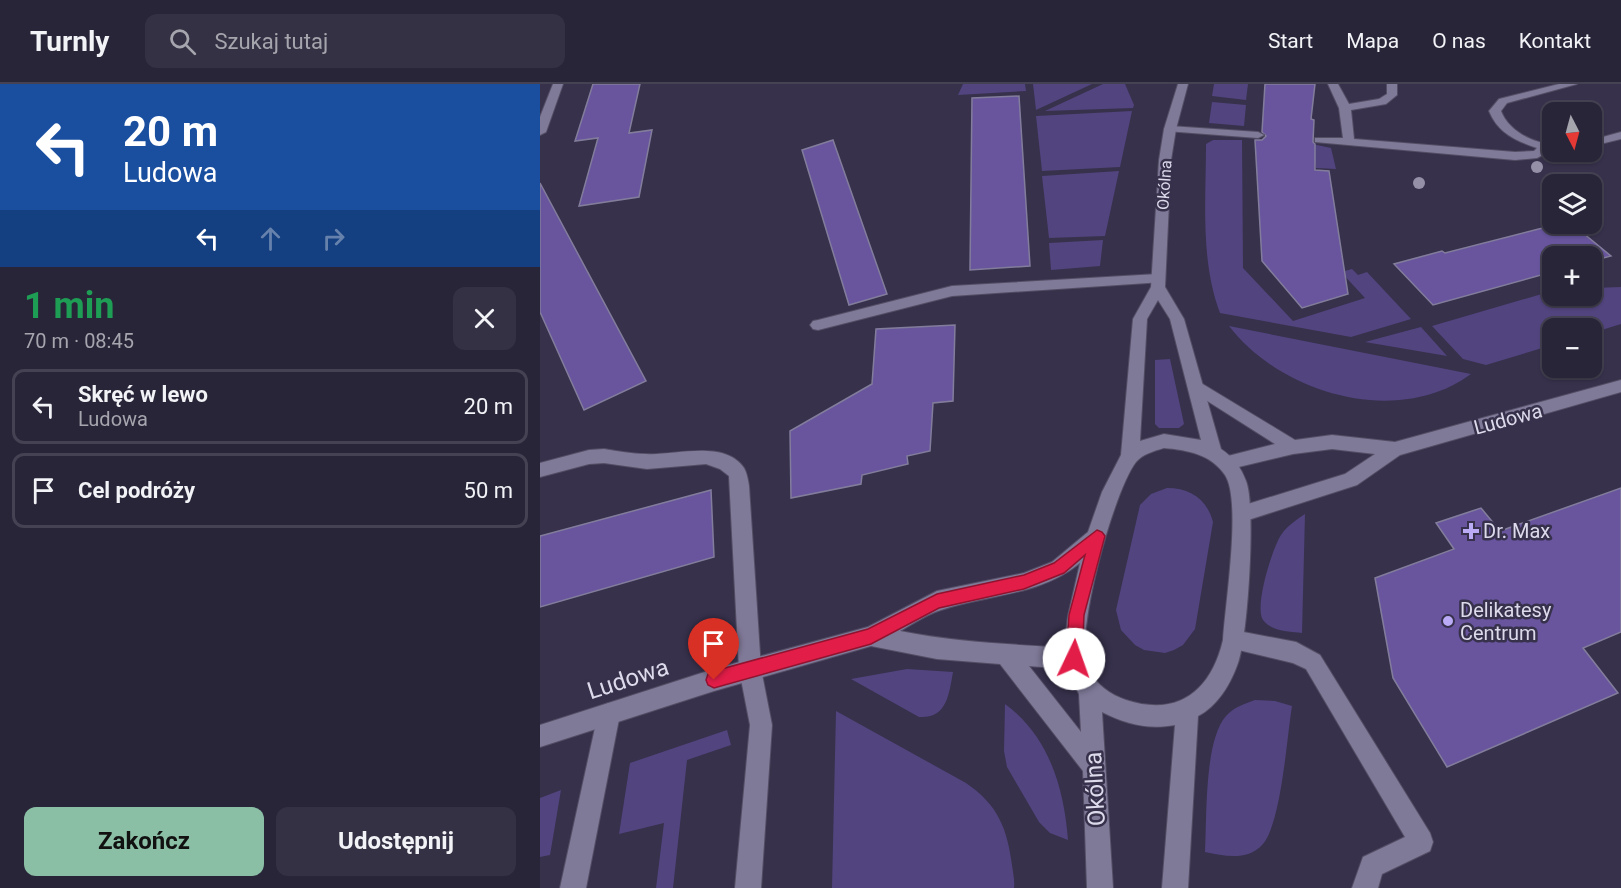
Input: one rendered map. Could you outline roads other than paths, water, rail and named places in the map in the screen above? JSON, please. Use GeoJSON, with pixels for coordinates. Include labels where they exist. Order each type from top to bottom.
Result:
{"type":"FeatureCollection","features":[{"type":"Feature","properties":{"kind":"street"},"geometry":{"type":"LineString","coordinates":[[540,132],[558,84]]}},
{"type":"Feature","properties":{"kind":"street","name":"Okólna"},"geometry":{"type":"LineString","coordinates":[[1131,455],[1140,319],[1158,283],[1165,160],[1170,129],[1183,84]]}},
{"type":"Feature","properties":{"kind":"street"},"geometry":{"type":"LineString","coordinates":[[1333,84],[1345,108],[1349,143]]}},
{"type":"Feature","properties":{"kind":"street"},"geometry":{"type":"LineString","coordinates":[[1345,108],[1387,100],[1392,95],[1392,84]]}},
{"type":"Feature","properties":{"kind":"street"},"geometry":{"type":"LineString","coordinates":[[1542,144],[1510,133],[1498,121],[1495,111],[1503,101],[1572,84]]}},
{"type":"Feature","properties":{"kind":"street"},"geometry":{"type":"LineString","coordinates":[[1170,129],[1258,135]]}},
{"type":"Feature","properties":{"kind":"street"},"geometry":{"type":"LineString","coordinates":[[1602,140],[1621,135]]}},
{"type":"Feature","properties":{"kind":"street"},"geometry":{"type":"LineString","coordinates":[[1320,141],[1515,156],[1537,154],[1542,151]]}},
{"type":"Feature","properties":{"kind":"street"},"geometry":{"type":"LineString","coordinates":[[818,325],[952,291],[1158,283],[1177,319],[1219,457],[1238,481],[1243,494],[1233,640],[1231,658],[1224,677],[1206,698],[1187,710],[1166,716],[1148,717],[1125,711],[1107,703],[1090,690],[1082,679],[1074,659],[1077,615],[1097,536],[1116,478],[1131,455],[1150,444],[1164,441],[1192,443],[1219,457]]}},
{"type":"Feature","properties":{"kind":"street"},"geometry":{"type":"LineString","coordinates":[[1196,386],[1293,447]]}},
{"type":"Feature","properties":{"kind":"street","name":"Ludowa"},"geometry":{"type":"LineString","coordinates":[[1242,514],[1351,480],[1395,449],[1621,386]]}},
{"type":"Feature","properties":{"kind":"street","name":"Ludowa"},"geometry":{"type":"LineString","coordinates":[[1219,457],[1332,441],[1395,449]]}},
{"type":"Feature","properties":{"kind":"street"},"geometry":{"type":"LineString","coordinates":[[540,470],[589,457],[604,456],[647,462],[706,457],[726,464],[736,472],[740,486],[750,669],[761,725],[748,888]]}},
{"type":"Feature","properties":{"kind":"street","name":"Ludowa"},"geometry":{"type":"LineString","coordinates":[[540,736],[750,669],[871,636],[937,601],[1024,582],[1059,568],[1097,536]]}},
{"type":"Feature","properties":{"kind":"street","name":"Ludowa"},"geometry":{"type":"LineString","coordinates":[[871,636],[937,649],[1004,652],[1074,659]]}},
{"type":"Feature","properties":{"kind":"street"},"geometry":{"type":"LineString","coordinates":[[1233,640],[1296,653],[1313,662],[1420,842],[1372,866],[1365,888]]}},
{"type":"Feature","properties":{"kind":"street"},"geometry":{"type":"LineString","coordinates":[[1004,652],[1093,766]]}},
{"type":"Feature","properties":{"kind":"street","name":"Okólna"},"geometry":{"type":"LineString","coordinates":[[1090,690],[1100,888]]}},
{"type":"Feature","properties":{"kind":"street"},"geometry":{"type":"LineString","coordinates":[[1175,888],[1187,710]]}},
{"type":"Feature","properties":{"kind":"street"},"geometry":{"type":"LineString","coordinates":[[573,888],[609,714]]}},
{"type":"Feature","properties":{"kind":"place","name":"Dr. Max"},"geometry":{"type":"Point","coordinates":[1471,531]}},
{"type":"Feature","properties":{"kind":"place","name":"Delikatesy Centrum"},"geometry":{"type":"Point","coordinates":[1448,621]}}]}
